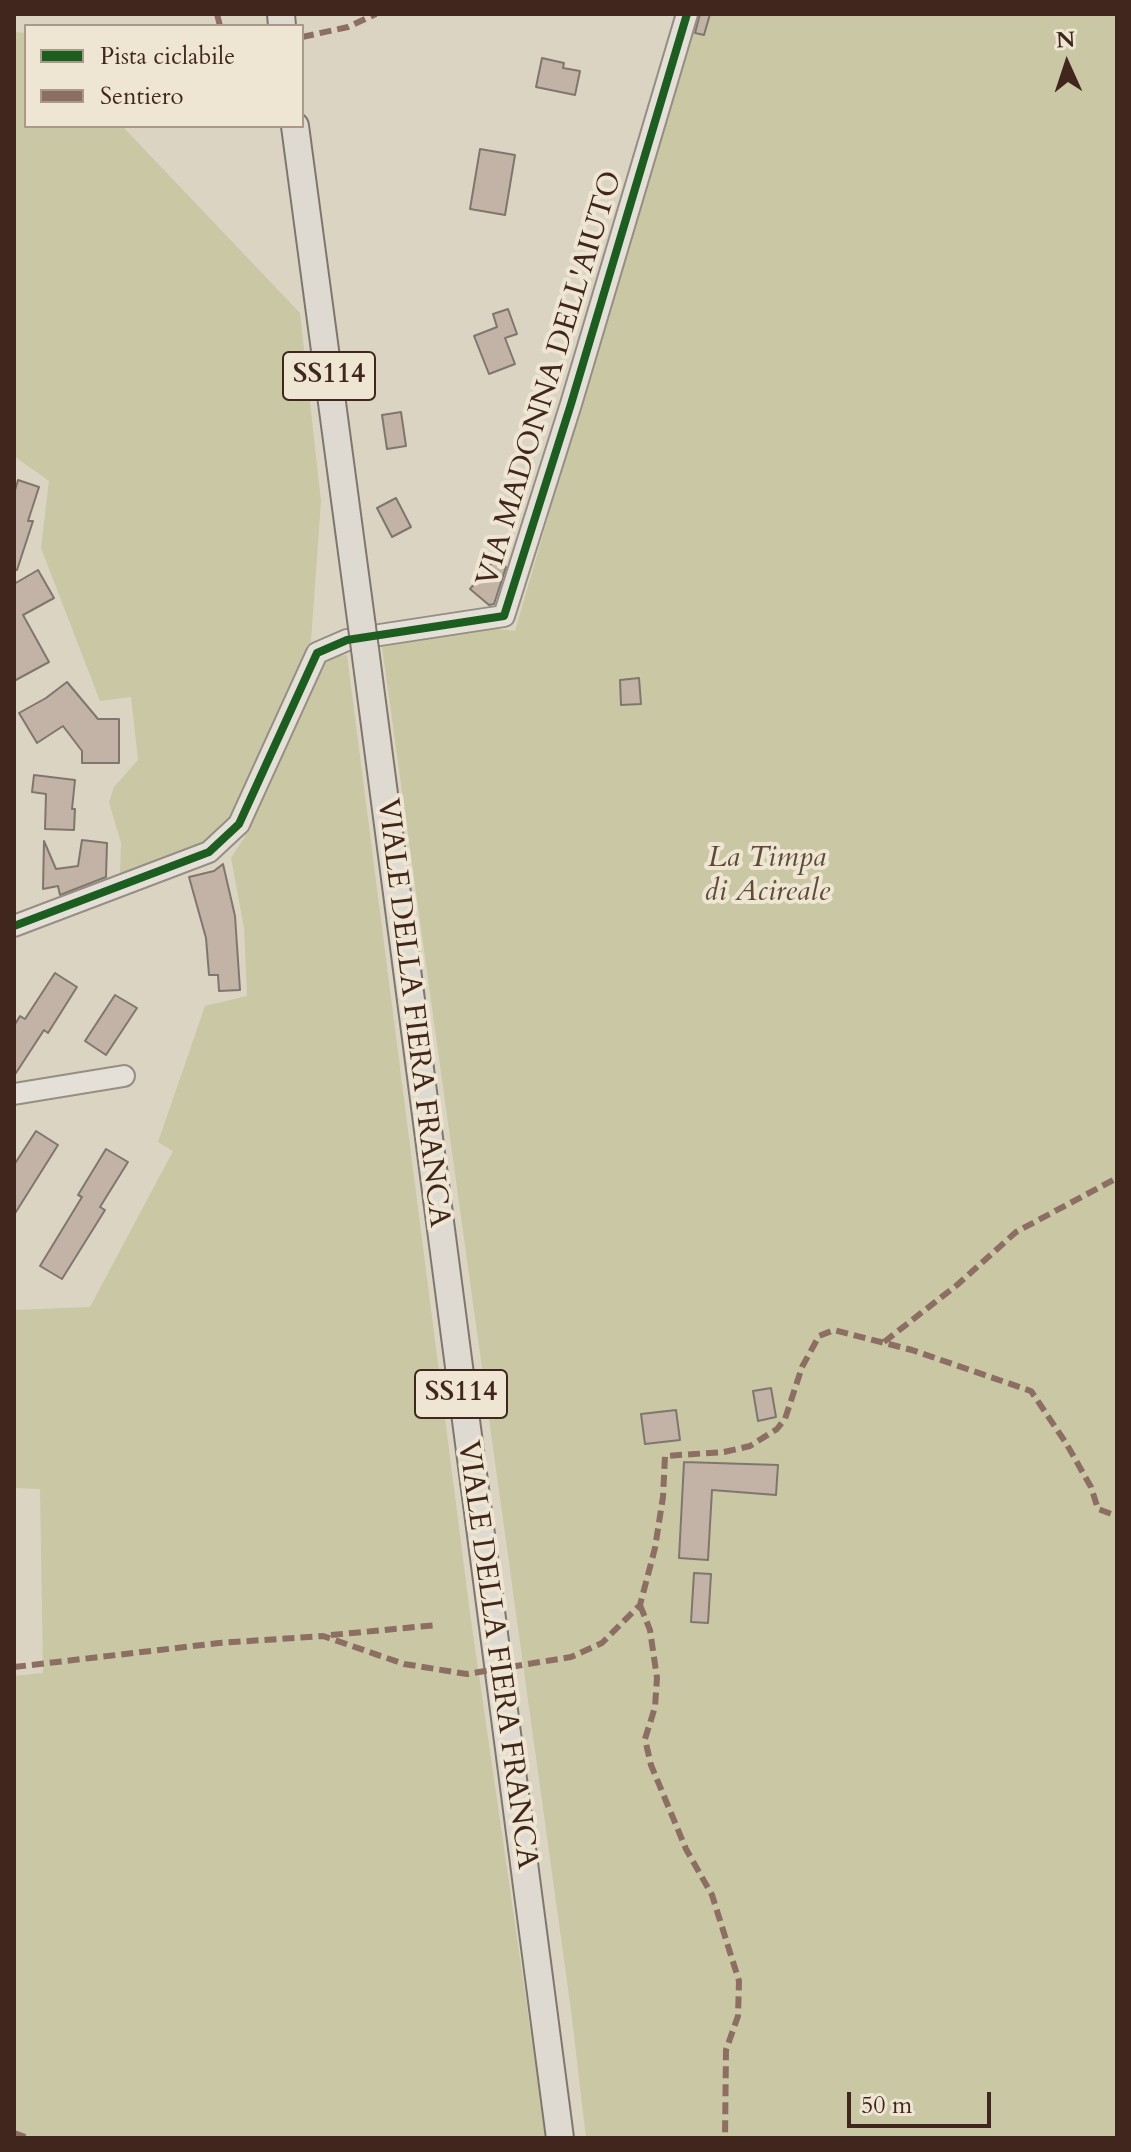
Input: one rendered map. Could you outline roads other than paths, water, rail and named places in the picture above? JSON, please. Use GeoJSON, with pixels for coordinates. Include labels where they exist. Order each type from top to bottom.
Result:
{"type":"FeatureCollection","features":[{"type":"Feature","properties":{"kind":"main road","name":"VIALE DELLA FIERA FRANCA"},"geometry":{"type":"LineString","coordinates":[[295,128],[560,2138]]}},
{"type":"Feature","properties":{"kind":"street","name":"VIA MADONNA DELL'AIUTO"},"geometry":{"type":"LineString","coordinates":[[14,926],[209,852],[239,824],[317,653],[347,640],[504,616],[571,404],[687,14]]}},
{"type":"Feature","properties":{"kind":"street"},"geometry":{"type":"LineString","coordinates":[[14,1094],[124,1076]]}},
{"type":"Feature","properties":{"kind":"park label","name":"La Timpa di Acireale"},"geometry":{"type":"Point","coordinates":[767,876]}}]}
